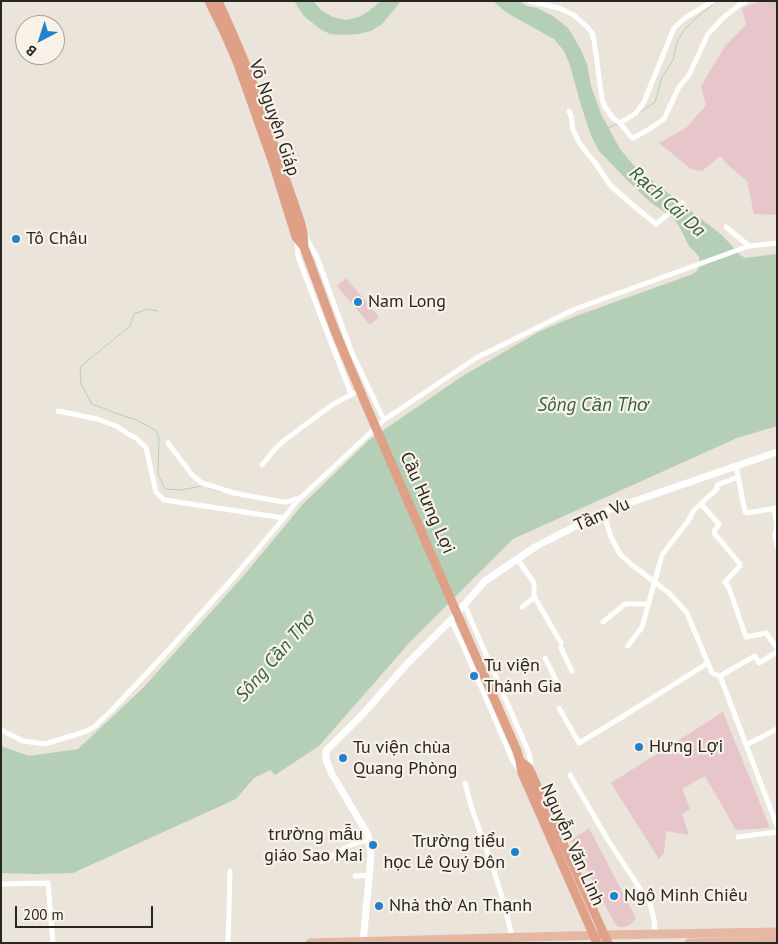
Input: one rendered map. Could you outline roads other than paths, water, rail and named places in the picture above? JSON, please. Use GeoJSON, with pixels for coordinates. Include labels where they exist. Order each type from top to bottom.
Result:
{"type":"FeatureCollection","features":[{"type":"Feature","properties":{"kind":"highway","name":"Võ Nguyên Giáp"},"geometry":{"type":"LineString","coordinates":[[209,1],[238,64],[276,162]]}},
{"type":"Feature","properties":{"kind":"highway","name":"Võ Nguyên Giáp"},"geometry":{"type":"LineString","coordinates":[[218,1],[248,70],[311,267]]}},
{"type":"Feature","properties":{"kind":"highway","name":"Cầu Hưng Lợi"},"geometry":{"type":"LineString","coordinates":[[311,267],[366,405],[517,751]]}},
{"type":"Feature","properties":{"kind":"highway","name":"Nguyễn Văn Linh"},"geometry":{"type":"LineString","coordinates":[[517,751],[522,773],[596,939]]}},
{"type":"Feature","properties":{"kind":"highway","name":"Nguyễn Văn Linh"},"geometry":{"type":"LineString","coordinates":[[520,761],[529,768],[533,775],[606,939]]}},
{"type":"Feature","properties":{"kind":"main road"},"geometry":{"type":"LineString","coordinates":[[690,943],[745,939],[777,932]]}},
{"type":"Feature","properties":{"kind":"main road"},"geometry":{"type":"LineString","coordinates":[[310,943],[512,938],[606,939],[655,934],[777,941]]}},
{"type":"Feature","properties":{"kind":"street"},"geometry":{"type":"LineString","coordinates":[[529,1],[559,8],[574,15],[592,33],[602,99],[605,107],[633,138],[664,119],[679,87],[689,74],[708,34],[723,18],[746,1]]}},
{"type":"Feature","properties":{"kind":"street"},"geometry":{"type":"LineString","coordinates":[[620,123],[636,113],[644,102],[674,28],[685,18],[714,1]]}},
{"type":"Feature","properties":{"kind":"street"},"geometry":{"type":"LineString","coordinates":[[569,112],[577,139],[613,188],[656,224],[682,203]]}},
{"type":"Feature","properties":{"kind":"street"},"geometry":{"type":"LineString","coordinates":[[726,227],[749,246]]}},
{"type":"Feature","properties":{"kind":"street"},"geometry":{"type":"LineString","coordinates":[[300,235],[310,245],[316,257],[352,353],[384,420]]}},
{"type":"Feature","properties":{"kind":"street"},"geometry":{"type":"LineString","coordinates":[[300,235],[298,257],[351,394]]}},
{"type":"Feature","properties":{"kind":"street"},"geometry":{"type":"LineString","coordinates":[[1,730],[23,741],[45,744],[94,727],[164,655],[234,578],[301,497],[384,420],[476,358],[575,309],[749,246],[777,243]]}},
{"type":"Feature","properties":{"kind":"street"},"geometry":{"type":"LineString","coordinates":[[262,465],[286,438],[332,405],[367,386]]}},
{"type":"Feature","properties":{"kind":"street"},"geometry":{"type":"LineString","coordinates":[[58,411],[97,419],[116,426],[136,438],[146,448],[156,492],[164,500],[286,516]]}},
{"type":"Feature","properties":{"kind":"street"},"geometry":{"type":"LineString","coordinates":[[168,443],[193,476],[202,484],[234,493],[282,502],[288,502],[301,497]]}},
{"type":"Feature","properties":{"kind":"street","name":"Tầm Vu"},"geometry":{"type":"LineString","coordinates":[[368,839],[368,835],[332,774],[326,760],[326,751],[362,715],[485,581],[535,547],[603,512],[777,452]]}},
{"type":"Feature","properties":{"kind":"street"},"geometry":{"type":"LineString","coordinates":[[736,466],[745,512],[775,508],[777,546]]}},
{"type":"Feature","properties":{"kind":"street"},"geometry":{"type":"LineString","coordinates":[[628,646],[642,627],[662,555],[688,522],[694,510],[717,489],[717,486],[738,477]]}},
{"type":"Feature","properties":{"kind":"street"},"geometry":{"type":"LineString","coordinates":[[701,504],[719,524],[714,534],[740,564],[725,582],[729,588],[746,638],[766,633],[777,648]]}},
{"type":"Feature","properties":{"kind":"street"},"geometry":{"type":"LineString","coordinates":[[603,512],[620,554],[655,582],[688,613],[712,673],[720,676],[777,826]]}},
{"type":"Feature","properties":{"kind":"street"},"geometry":{"type":"LineString","coordinates":[[518,560],[534,583],[535,597],[572,671]]}},
{"type":"Feature","properties":{"kind":"street"},"geometry":{"type":"LineString","coordinates":[[522,607],[535,597]]}},
{"type":"Feature","properties":{"kind":"street"},"geometry":{"type":"LineString","coordinates":[[464,604],[529,753],[533,775]]}},
{"type":"Feature","properties":{"kind":"street"},"geometry":{"type":"LineString","coordinates":[[603,622],[625,604],[648,604]]}},
{"type":"Feature","properties":{"kind":"street"},"geometry":{"type":"LineString","coordinates":[[450,620],[466,652],[513,761],[522,773]]}},
{"type":"Feature","properties":{"kind":"street"},"geometry":{"type":"LineString","coordinates":[[720,676],[755,656],[759,663],[777,652]]}},
{"type":"Feature","properties":{"kind":"street"},"geometry":{"type":"LineString","coordinates":[[545,658],[556,680]]}},
{"type":"Feature","properties":{"kind":"street"},"geometry":{"type":"LineString","coordinates":[[559,708],[579,743],[708,663]]}},
{"type":"Feature","properties":{"kind":"street"},"geometry":{"type":"LineString","coordinates":[[746,745],[777,729]]}},
{"type":"Feature","properties":{"kind":"street"},"geometry":{"type":"LineString","coordinates":[[570,775],[608,840],[650,904],[655,934]]}},
{"type":"Feature","properties":{"kind":"street"},"geometry":{"type":"LineString","coordinates":[[465,783],[471,806],[500,889],[512,938]]}},
{"type":"Feature","properties":{"kind":"street"},"geometry":{"type":"LineString","coordinates":[[738,837],[777,832]]}},
{"type":"Feature","properties":{"kind":"street"},"geometry":{"type":"LineString","coordinates":[[320,862],[351,845],[368,839],[371,856],[364,942]]}},
{"type":"Feature","properties":{"kind":"street"},"geometry":{"type":"LineString","coordinates":[[228,943],[230,871]]}},
{"type":"Feature","properties":{"kind":"street"},"geometry":{"type":"LineString","coordinates":[[355,876],[369,875]]}},
{"type":"Feature","properties":{"kind":"street"},"geometry":{"type":"LineString","coordinates":[[1,884],[48,883],[53,943]]}},
{"type":"Feature","properties":{"kind":"water"},"geometry":{"type":"Polygon","coordinates":[[[294,1],[313,1],[322,11],[333,17],[346,20],[359,17],[381,1],[401,1],[382,24],[371,31],[343,35],[330,34],[320,29],[303,15],[294,1]]]}},
{"type":"Feature","properties":{"kind":"water","name":"Sông Cần Thơ"},"geometry":{"type":"Polygon","coordinates":[[[493,1],[519,1],[526,6],[537,8],[553,16],[568,28],[587,64],[591,86],[601,114],[620,149],[635,167],[723,236],[745,258],[777,254],[777,426],[737,438],[513,539],[410,642],[319,746],[275,775],[270,770],[254,778],[236,799],[73,873],[1,873],[1,746],[29,756],[78,749],[143,688],[245,574],[303,504],[369,440],[461,377],[540,331],[697,271],[700,265],[699,257],[689,246],[673,218],[650,202],[599,151],[591,136],[564,51],[554,39],[507,13],[493,1]]]}},
{"type":"Feature","properties":{"kind":"waterway"},"geometry":{"type":"LineString","coordinates":[[638,114],[655,102],[662,77],[673,60],[677,42],[684,30],[717,1]]}},
{"type":"Feature","properties":{"kind":"waterway"},"geometry":{"type":"LineString","coordinates":[[769,1],[777,10]]}},
{"type":"Feature","properties":{"kind":"waterway"},"geometry":{"type":"LineString","coordinates":[[608,128],[618,124]]}},
{"type":"Feature","properties":{"kind":"waterway"},"geometry":{"type":"LineString","coordinates":[[158,311],[147,309],[134,314],[130,326],[80,367],[81,384],[92,404],[137,420],[155,430],[159,437],[158,474],[165,489],[181,490],[201,486]]}},
{"type":"Feature","properties":{"kind":"waterway"},"geometry":{"type":"LineString","coordinates":[[209,488],[222,492]]}},
{"type":"Feature","properties":{"kind":"place","name":"Tô Châu"},"geometry":{"type":"Point","coordinates":[16,239]}},
{"type":"Feature","properties":{"kind":"place","name":"Nam Long"},"geometry":{"type":"Point","coordinates":[358,302]}},
{"type":"Feature","properties":{"kind":"place","name":"Tu viện Thánh Gia"},"geometry":{"type":"Point","coordinates":[474,676]}},
{"type":"Feature","properties":{"kind":"place","name":"Hưng Lợi"},"geometry":{"type":"Point","coordinates":[639,747]}},
{"type":"Feature","properties":{"kind":"place","name":"Tu viện chùa Quang Phòng"},"geometry":{"type":"Point","coordinates":[343,758]}},
{"type":"Feature","properties":{"kind":"place","name":"trường mẫu giáo Sao Mai"},"geometry":{"type":"Point","coordinates":[373,845]}},
{"type":"Feature","properties":{"kind":"place","name":"Trường tiểu học Lê Quý Đôn"},"geometry":{"type":"Point","coordinates":[515,852]}},
{"type":"Feature","properties":{"kind":"place","name":"Ngô Minh Chiêu"},"geometry":{"type":"Point","coordinates":[614,896]}},
{"type":"Feature","properties":{"kind":"place","name":"Nhà thờ An Thạnh"},"geometry":{"type":"Point","coordinates":[379,906]}},
{"type":"Feature","properties":{"kind":"water label","name":"Rạch Cái Da"},"geometry":{"type":"Point","coordinates":[667,202]}}]}
